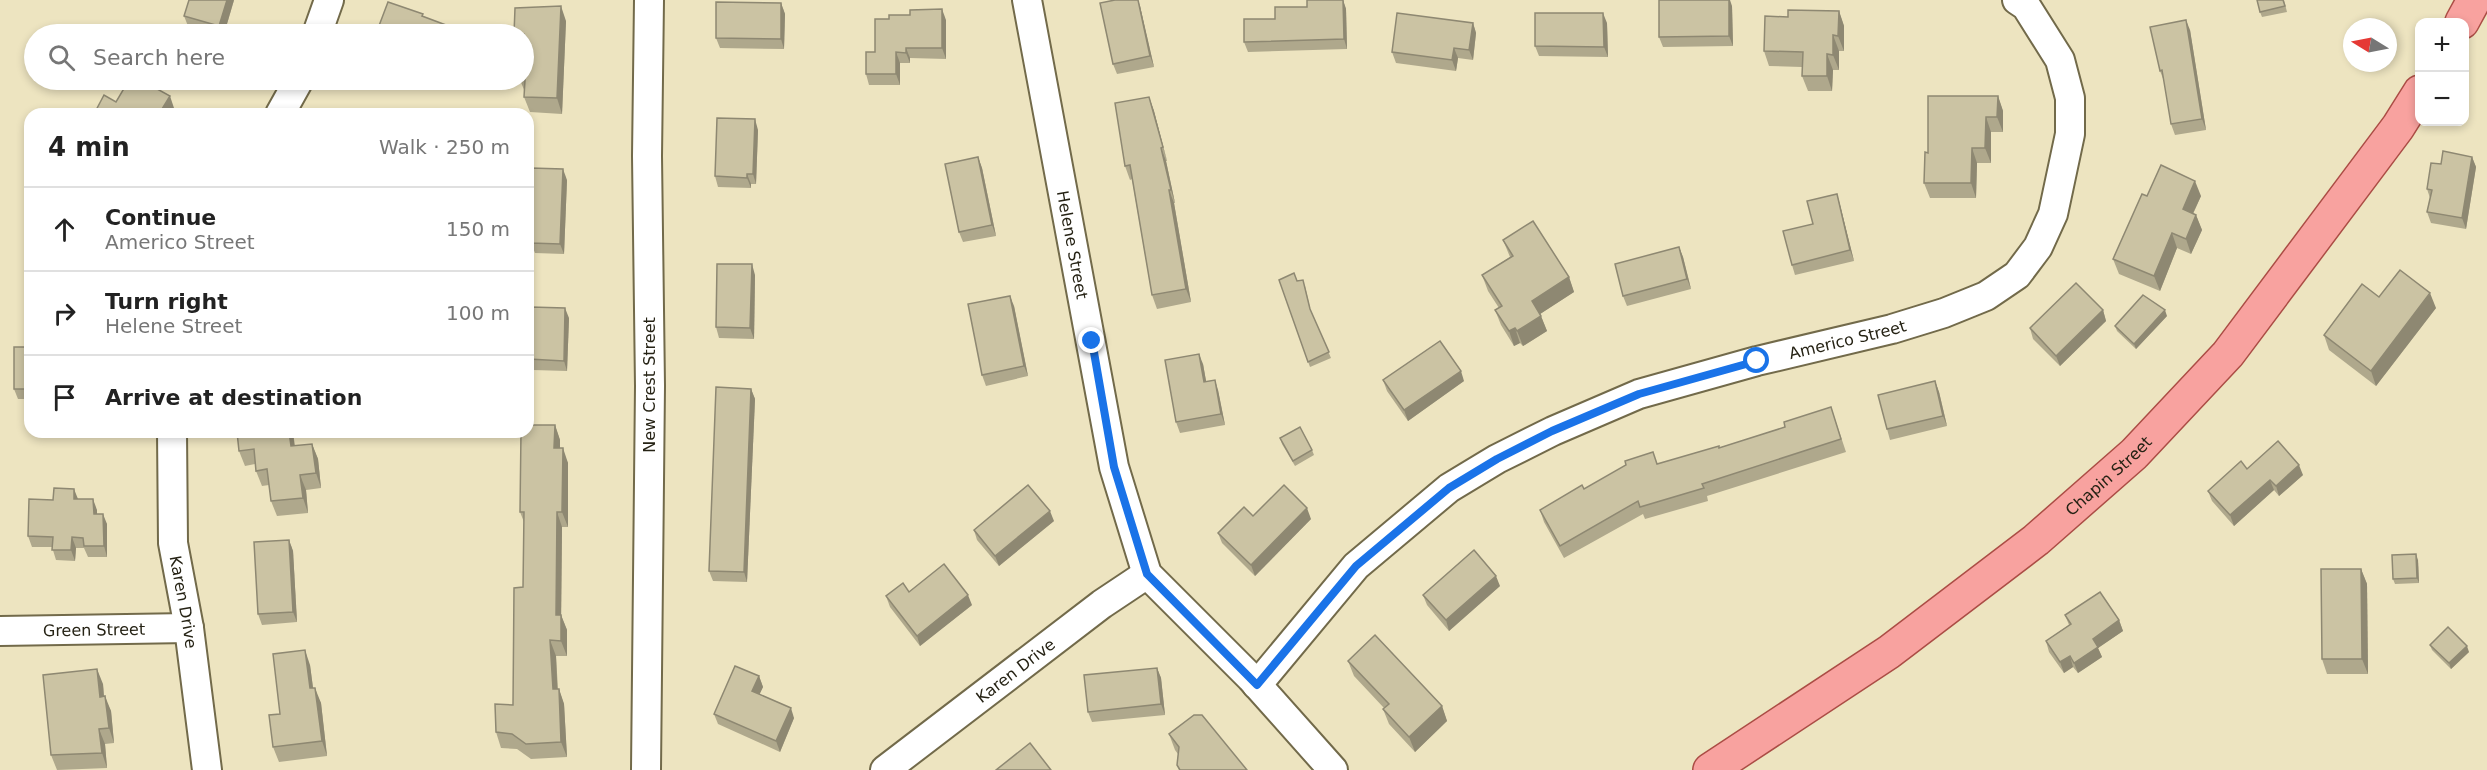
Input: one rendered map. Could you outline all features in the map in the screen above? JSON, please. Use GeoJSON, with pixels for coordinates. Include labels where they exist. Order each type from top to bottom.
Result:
{"type":"FeatureCollection","features":[{"type":"Feature","properties":{"kind":"main road"},"geometry":{"type":"LineString","coordinates":[[2464,18],[2474,0]]}},
{"type":"Feature","properties":{"kind":"main road","name":"Chapin Street"},"geometry":{"type":"LineString","coordinates":[[1710,770],[1889,652],[2036,540],[2134,454],[2228,354],[2398,127],[2415,100]]}},
{"type":"Feature","properties":{"kind":"street"},"geometry":{"type":"LineString","coordinates":[[321,24],[329,0]]}},
{"type":"Feature","properties":{"kind":"street","name":"New Crest Street"},"geometry":{"type":"LineString","coordinates":[[646,770],[650,398],[647,156],[649,0]]}},
{"type":"Feature","properties":{"kind":"street","name":"Helene Street"},"geometry":{"type":"LineString","coordinates":[[1027,0],[1114,467],[1147,574],[1257,685],[1333,770]]}},
{"type":"Feature","properties":{"kind":"street","name":"Americo Street"},"geometry":{"type":"LineString","coordinates":[[1257,685],[1356,566],[1449,488],[1497,459],[1552,431],[1639,394],[1757,361],[1892,329],[1944,313],[1986,296],[2017,275],[2038,247],[2053,214],[2070,134],[2070,98],[2060,60],[2026,6],[2017,0]]}},
{"type":"Feature","properties":{"kind":"street"},"geometry":{"type":"LineString","coordinates":[[283,108],[293,90]]}},
{"type":"Feature","properties":{"kind":"street","name":"Karen Drive"},"geometry":{"type":"LineString","coordinates":[[172,438],[173,543],[189,628],[207,770]]}},
{"type":"Feature","properties":{"kind":"street","name":"Karen Drive"},"geometry":{"type":"LineString","coordinates":[[885,770],[1093,611],[1147,574]]}},
{"type":"Feature","properties":{"kind":"street","name":"Green Street"},"geometry":{"type":"LineString","coordinates":[[0,631],[189,628]]}},
{"type":"Feature","properties":{"kind":"building"},"geometry":{"type":"Polygon","coordinates":[[[189,0],[227,0],[220,24],[184,16],[189,0]]]}},
{"type":"Feature","properties":{"kind":"building"},"geometry":{"type":"Polygon","coordinates":[[[1115,0],[1138,0],[1150,56],[1113,64],[1100,3],[1115,0]]]}},
{"type":"Feature","properties":{"kind":"building"},"geometry":{"type":"Polygon","coordinates":[[[1307,0],[1343,0],[1344,39],[1244,42],[1244,19],[1275,19],[1275,7],[1307,7],[1307,0]]]}},
{"type":"Feature","properties":{"kind":"building"},"geometry":{"type":"Polygon","coordinates":[[[1659,0],[1729,0],[1729,36],[1659,37],[1659,0]]]}},
{"type":"Feature","properties":{"kind":"building"},"geometry":{"type":"Polygon","coordinates":[[[2257,0],[2283,0],[2285,6],[2260,12],[2257,0]]]}},
{"type":"Feature","properties":{"kind":"building"},"geometry":{"type":"Polygon","coordinates":[[[388,2],[443,24],[380,24],[388,2]]]}},
{"type":"Feature","properties":{"kind":"building"},"geometry":{"type":"Polygon","coordinates":[[[716,2],[781,3],[781,39],[716,38],[716,2]]]}},
{"type":"Feature","properties":{"kind":"building"},"geometry":{"type":"Polygon","coordinates":[[[561,6],[557,98],[524,97],[524,90],[534,90],[534,24],[514,24],[515,8],[561,6]]]}},
{"type":"Feature","properties":{"kind":"building"},"geometry":{"type":"Polygon","coordinates":[[[942,9],[942,48],[906,48],[906,53],[896,52],[896,74],[866,74],[866,52],[875,52],[875,19],[889,19],[889,15],[910,15],[910,10],[942,9]]]}},
{"type":"Feature","properties":{"kind":"building"},"geometry":{"type":"Polygon","coordinates":[[[1788,10],[1839,11],[1838,36],[1833,35],[1833,55],[1827,54],[1827,76],[1802,76],[1803,52],[1764,51],[1765,16],[1788,17],[1788,10]]]}},
{"type":"Feature","properties":{"kind":"building"},"geometry":{"type":"Polygon","coordinates":[[[1397,13],[1473,23],[1469,50],[1454,48],[1452,60],[1392,52],[1397,13]]]}},
{"type":"Feature","properties":{"kind":"building"},"geometry":{"type":"Polygon","coordinates":[[[1535,13],[1603,13],[1604,47],[1535,46],[1535,13]]]}},
{"type":"Feature","properties":{"kind":"building"},"geometry":{"type":"Polygon","coordinates":[[[2186,20],[2202,119],[2171,124],[2162,70],[2160,71],[2150,27],[2186,20]]]}},
{"type":"Feature","properties":{"kind":"building"},"geometry":{"type":"Polygon","coordinates":[[[123,90],[159,90],[170,96],[163,108],[97,108],[104,95],[116,102],[123,90]]]}},
{"type":"Feature","properties":{"kind":"building"},"geometry":{"type":"Polygon","coordinates":[[[1928,96],[1998,96],[1997,117],[1986,117],[1985,148],[1972,148],[1971,183],[1924,183],[1925,152],[1928,153],[1928,96]]]}},
{"type":"Feature","properties":{"kind":"building"},"geometry":{"type":"Polygon","coordinates":[[[1149,97],[1163,147],[1161,148],[1171,190],[1169,190],[1186,289],[1152,295],[1130,165],[1125,166],[1115,103],[1149,97]]]}},
{"type":"Feature","properties":{"kind":"building"},"geometry":{"type":"Polygon","coordinates":[[[717,118],[755,119],[753,174],[747,174],[747,178],[715,176],[717,118]]]}},
{"type":"Feature","properties":{"kind":"building"},"geometry":{"type":"Polygon","coordinates":[[[2443,151],[2472,157],[2462,218],[2427,212],[2432,190],[2427,189],[2431,163],[2441,164],[2443,151]]]}},
{"type":"Feature","properties":{"kind":"building"},"geometry":{"type":"Polygon","coordinates":[[[978,157],[992,225],[959,232],[945,164],[978,157]]]}},
{"type":"Feature","properties":{"kind":"building"},"geometry":{"type":"Polygon","coordinates":[[[2161,165],[2195,181],[2183,209],[2196,215],[2186,239],[2172,233],[2154,276],[2113,259],[2142,194],[2147,196],[2161,165]]]}},
{"type":"Feature","properties":{"kind":"building"},"geometry":{"type":"Polygon","coordinates":[[[534,168],[563,169],[560,244],[534,243],[534,168]]]}},
{"type":"Feature","properties":{"kind":"building"},"geometry":{"type":"Polygon","coordinates":[[[1837,194],[1850,250],[1792,265],[1783,231],[1813,224],[1807,201],[1837,194]]]}},
{"type":"Feature","properties":{"kind":"building"},"geometry":{"type":"Polygon","coordinates":[[[1533,221],[1569,277],[1532,301],[1541,316],[1517,331],[1515,328],[1509,331],[1495,310],[1502,306],[1482,275],[1513,256],[1503,240],[1533,221]]]}},
{"type":"Feature","properties":{"kind":"building"},"geometry":{"type":"Polygon","coordinates":[[[1679,247],[1687,279],[1623,296],[1615,264],[1679,247]]]}},
{"type":"Feature","properties":{"kind":"building"},"geometry":{"type":"Polygon","coordinates":[[[717,264],[752,264],[750,328],[716,327],[717,264]]]}},
{"type":"Feature","properties":{"kind":"building"},"geometry":{"type":"Polygon","coordinates":[[[2400,270],[2430,293],[2371,371],[2324,335],[2362,284],[2379,297],[2400,270]]]}},
{"type":"Feature","properties":{"kind":"building"},"geometry":{"type":"Polygon","coordinates":[[[1294,273],[1297,281],[1303,280],[1310,309],[1329,352],[1308,362],[1279,280],[1294,273]]]}},
{"type":"Feature","properties":{"kind":"building"},"geometry":{"type":"Polygon","coordinates":[[[2076,283],[2103,310],[2056,356],[2030,328],[2076,283]]]}},
{"type":"Feature","properties":{"kind":"building"},"geometry":{"type":"Polygon","coordinates":[[[2143,295],[2165,310],[2134,344],[2115,326],[2143,295]]]}},
{"type":"Feature","properties":{"kind":"building"},"geometry":{"type":"Polygon","coordinates":[[[1010,296],[1024,366],[982,375],[968,304],[1010,296]]]}},
{"type":"Feature","properties":{"kind":"building"},"geometry":{"type":"Polygon","coordinates":[[[534,307],[565,308],[564,361],[534,359],[534,307]]]}},
{"type":"Feature","properties":{"kind":"building"},"geometry":{"type":"Polygon","coordinates":[[[1440,341],[1461,371],[1404,410],[1383,380],[1440,341]]]}},
{"type":"Feature","properties":{"kind":"building"},"geometry":{"type":"Polygon","coordinates":[[[14,347],[24,347],[24,389],[14,389],[14,347]]]}},
{"type":"Feature","properties":{"kind":"building"},"geometry":{"type":"Polygon","coordinates":[[[1199,354],[1204,382],[1215,380],[1221,414],[1176,422],[1165,360],[1199,354]]]}},
{"type":"Feature","properties":{"kind":"building"},"geometry":{"type":"Polygon","coordinates":[[[1935,381],[1943,416],[1887,429],[1878,395],[1935,381]]]}},
{"type":"Feature","properties":{"kind":"building"},"geometry":{"type":"Polygon","coordinates":[[[716,387],[751,389],[744,572],[709,571],[716,387]]]}},
{"type":"Feature","properties":{"kind":"building"},"geometry":{"type":"Polygon","coordinates":[[[1831,407],[1841,439],[1702,484],[1704,488],[1640,507],[1638,501],[1560,546],[1540,510],[1582,485],[1584,489],[1626,465],[1625,461],[1653,452],[1657,464],[1719,446],[1719,448],[1785,427],[1784,422],[1831,407]]]}},
{"type":"Feature","properties":{"kind":"building"},"geometry":{"type":"Polygon","coordinates":[[[534,425],[555,425],[554,448],[563,448],[562,512],[557,512],[556,615],[561,615],[561,641],[550,640],[553,689],[559,689],[561,742],[526,744],[512,734],[496,732],[495,704],[513,705],[514,588],[523,587],[524,512],[520,512],[521,438],[534,438],[534,425]]]}},
{"type":"Feature","properties":{"kind":"building"},"geometry":{"type":"Polygon","coordinates":[[[1300,427],[1312,450],[1293,461],[1280,438],[1300,427]]]}},
{"type":"Feature","properties":{"kind":"building"},"geometry":{"type":"Polygon","coordinates":[[[238,438],[290,438],[291,446],[312,444],[316,473],[300,475],[303,498],[271,501],[267,469],[256,471],[254,449],[239,451],[238,438]]]}},
{"type":"Feature","properties":{"kind":"building"},"geometry":{"type":"Polygon","coordinates":[[[2278,441],[2299,465],[2276,486],[2270,480],[2230,515],[2208,491],[2241,461],[2247,469],[2278,441]]]}},
{"type":"Feature","properties":{"kind":"building"},"geometry":{"type":"Polygon","coordinates":[[[1028,485],[1050,511],[995,556],[974,530],[1028,485]]]}},
{"type":"Feature","properties":{"kind":"building"},"geometry":{"type":"Polygon","coordinates":[[[1284,485],[1307,508],[1251,565],[1218,533],[1244,507],[1253,516],[1284,485]]]}},
{"type":"Feature","properties":{"kind":"building"},"geometry":{"type":"Polygon","coordinates":[[[54,488],[74,489],[74,499],[93,499],[94,514],[103,514],[104,546],[84,546],[83,538],[72,537],[71,550],[52,550],[53,537],[28,536],[29,499],[53,500],[54,488]]]}},
{"type":"Feature","properties":{"kind":"building"},"geometry":{"type":"Polygon","coordinates":[[[289,540],[293,612],[258,614],[254,542],[289,540]]]}},
{"type":"Feature","properties":{"kind":"building"},"geometry":{"type":"Polygon","coordinates":[[[1474,550],[1496,576],[1446,620],[1423,595],[1474,550]]]}},
{"type":"Feature","properties":{"kind":"building"},"geometry":{"type":"Polygon","coordinates":[[[2416,554],[2417,578],[2393,579],[2392,555],[2416,554]]]}},
{"type":"Feature","properties":{"kind":"building"},"geometry":{"type":"Polygon","coordinates":[[[944,564],[968,595],[917,636],[886,596],[903,583],[909,592],[944,564]]]}},
{"type":"Feature","properties":{"kind":"building"},"geometry":{"type":"Polygon","coordinates":[[[2321,569],[2361,569],[2362,659],[2322,659],[2321,569]]]}},
{"type":"Feature","properties":{"kind":"building"},"geometry":{"type":"Polygon","coordinates":[[[2100,592],[2119,620],[2093,639],[2098,647],[2074,663],[2070,656],[2060,662],[2046,641],[2071,624],[2065,615],[2100,592]]]}},
{"type":"Feature","properties":{"kind":"building"},"geometry":{"type":"Polygon","coordinates":[[[2448,627],[2467,646],[2449,663],[2430,645],[2448,627]]]}},
{"type":"Feature","properties":{"kind":"building"},"geometry":{"type":"Polygon","coordinates":[[[1375,635],[1442,706],[1409,737],[1383,709],[1389,704],[1348,661],[1375,635]]]}},
{"type":"Feature","properties":{"kind":"building"},"geometry":{"type":"Polygon","coordinates":[[[305,650],[310,688],[315,688],[322,741],[273,747],[269,715],[280,714],[273,654],[305,650]]]}},
{"type":"Feature","properties":{"kind":"building"},"geometry":{"type":"Polygon","coordinates":[[[735,666],[759,676],[752,691],[791,708],[776,741],[714,714],[735,666]]]}},
{"type":"Feature","properties":{"kind":"building"},"geometry":{"type":"Polygon","coordinates":[[[1157,668],[1161,704],[1088,712],[1084,675],[1157,668]]]}},
{"type":"Feature","properties":{"kind":"building"},"geometry":{"type":"Polygon","coordinates":[[[97,669],[100,697],[105,696],[109,728],[99,729],[102,753],[51,755],[43,675],[97,669]]]}},
{"type":"Feature","properties":{"kind":"building"},"geometry":{"type":"Polygon","coordinates":[[[1194,715],[1202,715],[1247,770],[1180,770],[1177,765],[1179,747],[1169,734],[1194,715]]]}},
{"type":"Feature","properties":{"kind":"building"},"geometry":{"type":"Polygon","coordinates":[[[1030,743],[1051,770],[996,770],[1030,743]]]}},
{"type":"Feature","properties":{"kind":"route"},"geometry":{"type":"LineString","coordinates":[[1092,341],[1114,467],[1147,574],[1257,685],[1356,566],[1449,488],[1497,459],[1552,431],[1639,394],[1757,361]]}}]}
